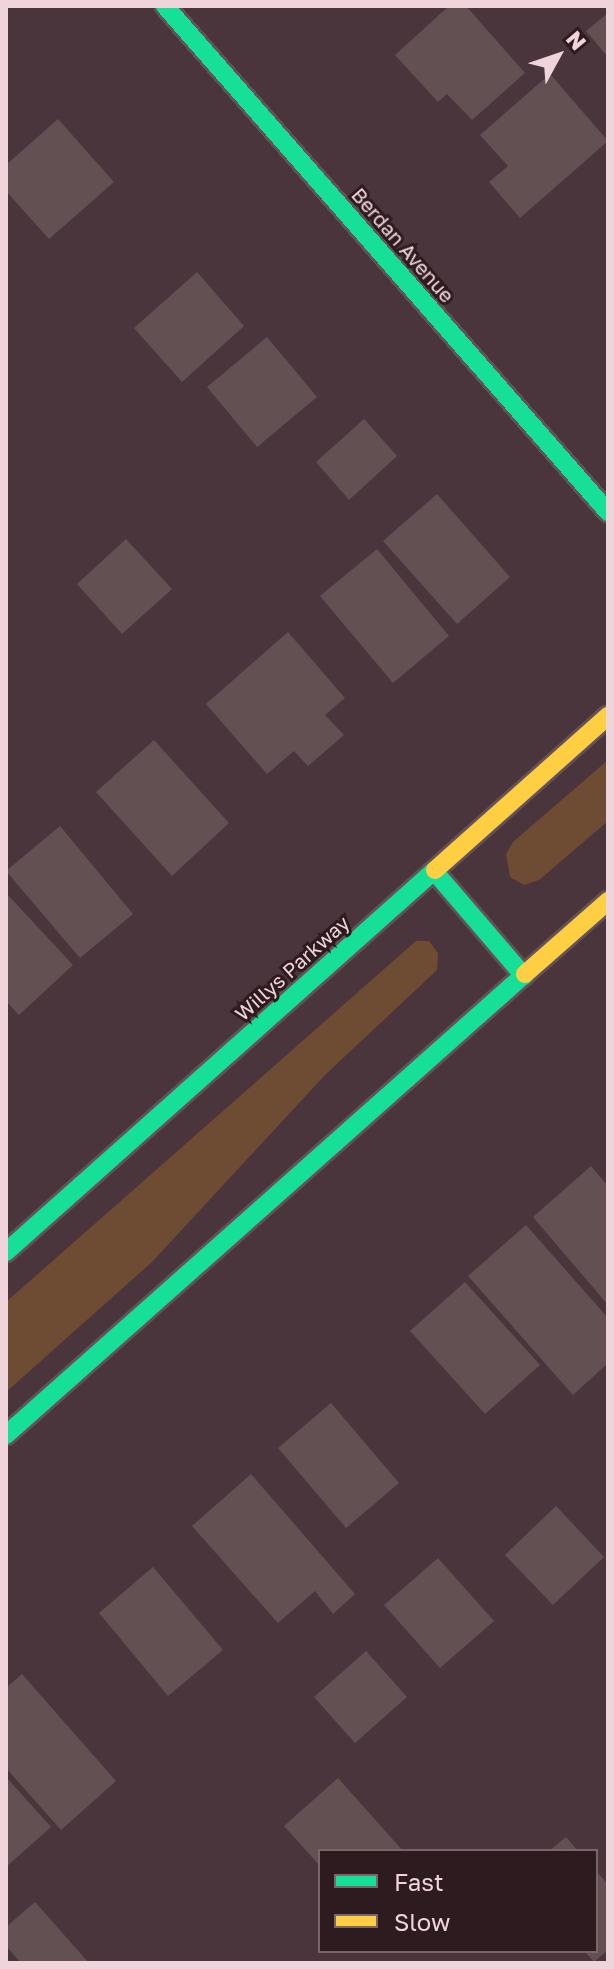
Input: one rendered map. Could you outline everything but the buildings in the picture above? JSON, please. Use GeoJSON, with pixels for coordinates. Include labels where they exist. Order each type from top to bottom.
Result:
{"type":"FeatureCollection","features":[{"type":"Feature","properties":{"kind":"main road","name":"Berdan Avenue"},"geometry":{"type":"LineString","coordinates":[[165,6],[608,512]]}},
{"type":"Feature","properties":{"kind":"main road","name":"Willys Parkway"},"geometry":{"type":"LineString","coordinates":[[6,1252],[608,716]]}},
{"type":"Feature","properties":{"kind":"main road"},"geometry":{"type":"LineString","coordinates":[[434,871],[524,976]]}},
{"type":"Feature","properties":{"kind":"main road"},"geometry":{"type":"LineString","coordinates":[[6,1435],[608,901]]}},
{"type":"Feature","properties":{"kind":"shaded area"},"geometry":{"type":"Polygon","coordinates":[[[608,760],[608,821],[539,880],[524,885],[510,877],[506,854],[513,842],[608,760]]]}},
{"type":"Feature","properties":{"kind":"shaded area"},"geometry":{"type":"Polygon","coordinates":[[[416,941],[429,941],[438,953],[437,970],[325,1075],[152,1262],[6,1392],[6,1302],[416,941]]]}},
{"type":"Feature","properties":{"kind":"traffic: fast"},"geometry":{"type":"LineString","coordinates":[[165,6],[608,512]]}},
{"type":"Feature","properties":{"kind":"traffic: fast"},"geometry":{"type":"LineString","coordinates":[[6,1252],[435,870]]}},
{"type":"Feature","properties":{"kind":"traffic: fast"},"geometry":{"type":"LineString","coordinates":[[434,871],[524,976]]}},
{"type":"Feature","properties":{"kind":"traffic: fast"},"geometry":{"type":"LineString","coordinates":[[6,1435],[525,974]]}},
{"type":"Feature","properties":{"kind":"traffic: slow"},"geometry":{"type":"LineString","coordinates":[[435,870],[608,716]]}},
{"type":"Feature","properties":{"kind":"traffic: slow"},"geometry":{"type":"LineString","coordinates":[[525,974],[608,901]]}}]}
